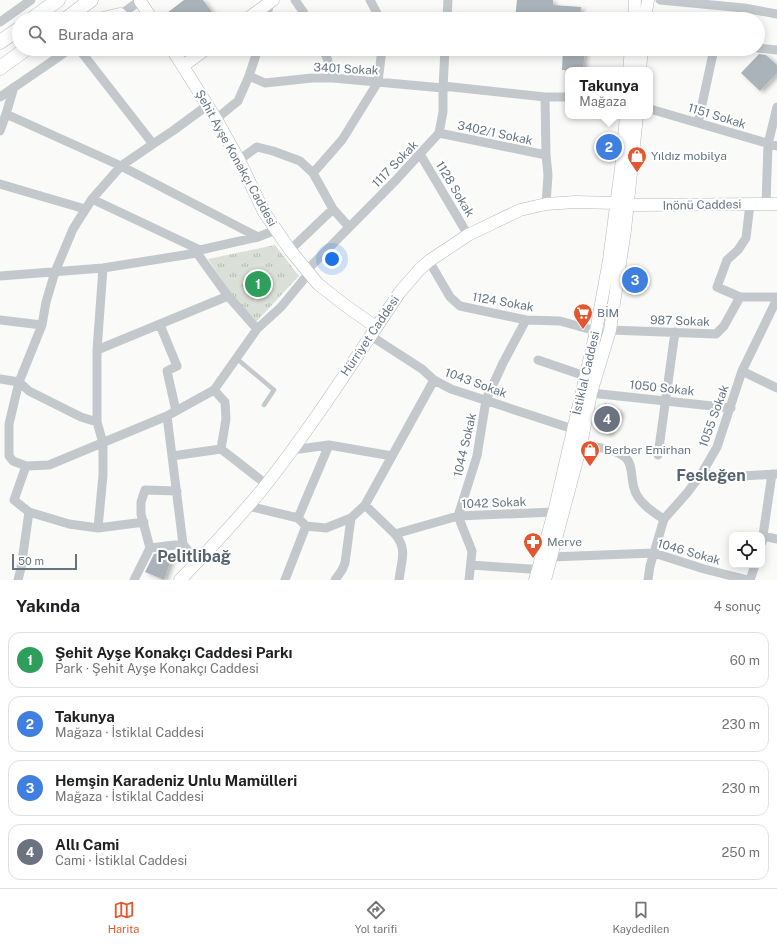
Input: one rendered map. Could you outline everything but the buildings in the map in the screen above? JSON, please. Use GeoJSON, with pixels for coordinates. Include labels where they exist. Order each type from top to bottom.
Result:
{"type":"FeatureCollection","features":[{"type":"Feature","properties":{"kind":"main road"},"geometry":{"type":"LineString","coordinates":[[42,12],[58,0]]}},
{"type":"Feature","properties":{"kind":"main road"},"geometry":{"type":"LineString","coordinates":[[75,12],[91,0]]}},
{"type":"Feature","properties":{"kind":"main road"},"geometry":{"type":"LineString","coordinates":[[0,42],[12,33]]}},
{"type":"Feature","properties":{"kind":"main road"},"geometry":{"type":"LineString","coordinates":[[0,68],[16,56]]}},
{"type":"Feature","properties":{"kind":"street"},"geometry":{"type":"LineString","coordinates":[[14,12],[31,0]]}},
{"type":"Feature","properties":{"kind":"street"},"geometry":{"type":"LineString","coordinates":[[124,12],[141,0],[148,12]]}},
{"type":"Feature","properties":{"kind":"street"},"geometry":{"type":"LineString","coordinates":[[295,0],[303,12]]}},
{"type":"Feature","properties":{"kind":"street"},"geometry":{"type":"LineString","coordinates":[[370,0],[376,12]]}},
{"type":"Feature","properties":{"kind":"street"},"geometry":{"type":"LineString","coordinates":[[447,12],[448,0]]}},
{"type":"Feature","properties":{"kind":"street"},"geometry":{"type":"LineString","coordinates":[[634,12],[635,0]]}},
{"type":"Feature","properties":{"kind":"street"},"geometry":{"type":"LineString","coordinates":[[646,12],[648,0]]}},
{"type":"Feature","properties":{"kind":"street"},"geometry":{"type":"LineString","coordinates":[[660,0],[744,4],[777,14]]}},
{"type":"Feature","properties":{"kind":"street"},"geometry":{"type":"LineString","coordinates":[[257,12],[272,1]]}},
{"type":"Feature","properties":{"kind":"street"},"geometry":{"type":"LineString","coordinates":[[268,12],[272,1]]}},
{"type":"Feature","properties":{"kind":"street"},"geometry":{"type":"LineString","coordinates":[[0,22],[12,13]]}},
{"type":"Feature","properties":{"kind":"street"},"geometry":{"type":"LineString","coordinates":[[765,49],[777,50]]}},
{"type":"Feature","properties":{"kind":"street"},"geometry":{"type":"LineString","coordinates":[[0,97],[59,56]]}},
{"type":"Feature","properties":{"kind":"street"},"geometry":{"type":"LineString","coordinates":[[85,56],[153,144]]}},
{"type":"Feature","properties":{"kind":"street","name":"Şehit Ayşe Konakçı Caddesi"},"geometry":{"type":"LineString","coordinates":[[177,56],[216,119],[239,160],[264,212],[290,250],[318,284],[346,306],[373,331]]}},
{"type":"Feature","properties":{"kind":"street"},"geometry":{"type":"LineString","coordinates":[[183,66],[197,56]]}},
{"type":"Feature","properties":{"kind":"street"},"geometry":{"type":"LineString","coordinates":[[216,119],[238,101],[256,56]]}},
{"type":"Feature","properties":{"kind":"street"},"geometry":{"type":"LineString","coordinates":[[326,56],[332,78]]}},
{"type":"Feature","properties":{"kind":"street"},"geometry":{"type":"LineString","coordinates":[[313,173],[342,140],[378,82],[381,56]]}},
{"type":"Feature","properties":{"kind":"street"},"geometry":{"type":"LineString","coordinates":[[439,133],[443,112],[445,56]]}},
{"type":"Feature","properties":{"kind":"street"},"geometry":{"type":"LineString","coordinates":[[629,67],[630,56]]}},
{"type":"Feature","properties":{"kind":"street"},"geometry":{"type":"LineString","coordinates":[[640,67],[641,56]]}},
{"type":"Feature","properties":{"kind":"street"},"geometry":{"type":"LineString","coordinates":[[698,124],[713,56]]}},
{"type":"Feature","properties":{"kind":"street","name":"3401 Sokak"},"geometry":{"type":"LineString","coordinates":[[249,76],[265,83],[312,78],[332,78],[545,97],[565,97]]}},
{"type":"Feature","properties":{"kind":"street"},"geometry":{"type":"LineString","coordinates":[[0,131],[14,86]]}},
{"type":"Feature","properties":{"kind":"street"},"geometry":{"type":"LineString","coordinates":[[545,97],[546,156],[548,174],[546,204]]}},
{"type":"Feature","properties":{"kind":"street"},"geometry":{"type":"LineString","coordinates":[[208,106],[121,166],[92,199],[73,229],[55,272],[46,302],[42,325],[19,382],[9,424],[9,456],[13,461],[26,466],[49,465],[167,416],[214,390],[225,402],[226,419],[221,449]]}},
{"type":"Feature","properties":{"kind":"street"},"geometry":{"type":"LineString","coordinates":[[772,204],[772,145],[777,107]]}},
{"type":"Feature","properties":{"kind":"street","name":"1151 Sokak"},"geometry":{"type":"LineString","coordinates":[[653,110],[772,145]]}},
{"type":"Feature","properties":{"kind":"street"},"geometry":{"type":"LineString","coordinates":[[6,114],[121,166],[258,237]]}},
{"type":"Feature","properties":{"kind":"street","name":"İstiklal Caddesi"},"geometry":{"type":"LineString","coordinates":[[541,575],[554,512],[578,431],[592,393],[610,330],[622,204],[621,168],[626,119]]}},
{"type":"Feature","properties":{"kind":"street","name":"İstiklal Caddesi"},"geometry":{"type":"LineString","coordinates":[[541,575],[551,557],[581,445],[578,431],[585,376],[596,331],[609,260],[622,204],[636,119]]}},
{"type":"Feature","properties":{"kind":"street","name":"1117 Sokak"},"geometry":{"type":"LineString","coordinates":[[214,390],[257,330],[281,307],[308,272],[349,227],[439,133]]}},
{"type":"Feature","properties":{"kind":"street","name":"3402/1 Sokak"},"geometry":{"type":"LineString","coordinates":[[439,133],[546,156]]}},
{"type":"Feature","properties":{"kind":"street"},"geometry":{"type":"LineString","coordinates":[[239,160],[253,149],[263,148],[300,161],[313,173],[333,209],[349,227]]}},
{"type":"Feature","properties":{"kind":"street","name":"1128 Sokak"},"geometry":{"type":"LineString","coordinates":[[420,154],[468,235]]}},
{"type":"Feature","properties":{"kind":"street"},"geometry":{"type":"LineString","coordinates":[[0,184],[85,209]]}},
{"type":"Feature","properties":{"kind":"street"},"geometry":{"type":"LineString","coordinates":[[92,199],[199,252],[228,296],[257,330]]}},
{"type":"Feature","properties":{"kind":"street","name":"Hürriyet Caddesi"},"geometry":{"type":"LineString","coordinates":[[180,580],[197,563],[266,484],[292,450],[400,292],[429,261],[468,235],[520,210],[546,204],[575,202],[622,204]]}},
{"type":"Feature","properties":{"kind":"street","name":"Inönü Caddesi"},"geometry":{"type":"LineString","coordinates":[[622,204],[772,204]]}},
{"type":"Feature","properties":{"kind":"street"},"geometry":{"type":"LineString","coordinates":[[750,204],[746,238],[738,250],[727,260],[717,287],[740,297],[777,298]]}},
{"type":"Feature","properties":{"kind":"street"},"geometry":{"type":"LineString","coordinates":[[290,250],[333,209]]}},
{"type":"Feature","properties":{"kind":"street"},"geometry":{"type":"LineString","coordinates":[[0,276],[103,268],[199,252],[258,237],[276,230]]}},
{"type":"Feature","properties":{"kind":"street","name":"1124 Sokak"},"geometry":{"type":"LineString","coordinates":[[429,261],[450,297],[460,306],[526,320],[560,321],[596,331]]}},
{"type":"Feature","properties":{"kind":"street"},"geometry":{"type":"LineString","coordinates":[[98,528],[103,475],[103,443],[97,422],[98,350],[103,268]]}},
{"type":"Feature","properties":{"kind":"street"},"geometry":{"type":"LineString","coordinates":[[98,350],[228,296]]}},
{"type":"Feature","properties":{"kind":"street","name":"987 Sokak"},"geometry":{"type":"LineString","coordinates":[[610,330],[716,334],[724,326],[740,297]]}},
{"type":"Feature","properties":{"kind":"street","name":"1055 Sokak"},"geometry":{"type":"LineString","coordinates":[[648,580],[650,566],[664,519],[688,493],[717,447],[742,371],[777,298]]}},
{"type":"Feature","properties":{"kind":"street"},"geometry":{"type":"LineString","coordinates":[[0,320],[42,325]]}},
{"type":"Feature","properties":{"kind":"street","name":"1044 Sokak"},"geometry":{"type":"LineString","coordinates":[[458,516],[477,456],[486,400],[526,320]]}},
{"type":"Feature","properties":{"kind":"street"},"geometry":{"type":"LineString","coordinates":[[160,325],[177,366],[166,371],[176,411]]}},
{"type":"Feature","properties":{"kind":"street","name":"1043 Sokak"},"geometry":{"type":"LineString","coordinates":[[373,331],[434,380],[451,389],[578,431]]}},
{"type":"Feature","properties":{"kind":"street"},"geometry":{"type":"LineString","coordinates":[[658,455],[675,332]]}},
{"type":"Feature","properties":{"kind":"street"},"geometry":{"type":"LineString","coordinates":[[538,360],[585,376]]}},
{"type":"Feature","properties":{"kind":"street"},"geometry":{"type":"LineString","coordinates":[[742,371],[777,388]]}},
{"type":"Feature","properties":{"kind":"street"},"geometry":{"type":"LineString","coordinates":[[0,379],[19,382],[29,391],[81,417],[97,422]]}},
{"type":"Feature","properties":{"kind":"street"},"geometry":{"type":"LineString","coordinates":[[248,506],[298,518],[306,526],[326,528],[352,518],[365,505],[434,380]]}},
{"type":"Feature","properties":{"kind":"street","name":"1050 Sokak"},"geometry":{"type":"LineString","coordinates":[[592,393],[731,408]]}},
{"type":"Feature","properties":{"kind":"street"},"geometry":{"type":"LineString","coordinates":[[167,416],[183,544],[197,563]]}},
{"type":"Feature","properties":{"kind":"street"},"geometry":{"type":"LineString","coordinates":[[292,450],[329,445],[392,456]]}},
{"type":"Feature","properties":{"kind":"street"},"geometry":{"type":"LineString","coordinates":[[298,518],[329,445]]}},
{"type":"Feature","properties":{"kind":"street"},"geometry":{"type":"LineString","coordinates":[[581,445],[614,451],[627,459],[630,466],[634,490],[654,513],[664,519]]}},
{"type":"Feature","properties":{"kind":"street"},"geometry":{"type":"LineString","coordinates":[[172,456],[221,449],[266,484]]}},
{"type":"Feature","properties":{"kind":"street"},"geometry":{"type":"LineString","coordinates":[[26,466],[14,500],[29,512],[69,524],[98,528],[144,522]]}},
{"type":"Feature","properties":{"kind":"street"},"geometry":{"type":"LineString","coordinates":[[702,473],[721,477],[775,474],[764,532]]}},
{"type":"Feature","properties":{"kind":"street"},"geometry":{"type":"LineString","coordinates":[[134,580],[150,548],[141,514],[141,502],[145,490],[177,491]]}},
{"type":"Feature","properties":{"kind":"street"},"geometry":{"type":"LineString","coordinates":[[365,505],[395,534],[404,549],[399,580]]}},
{"type":"Feature","properties":{"kind":"street"},"geometry":{"type":"LineString","coordinates":[[18,580],[29,512]]}},
{"type":"Feature","properties":{"kind":"street"},"geometry":{"type":"LineString","coordinates":[[554,512],[560,523]]}},
{"type":"Feature","properties":{"kind":"street","name":"1042 Sokak"},"geometry":{"type":"LineString","coordinates":[[395,534],[458,516],[554,512]]}},
{"type":"Feature","properties":{"kind":"street"},"geometry":{"type":"LineString","coordinates":[[458,516],[472,550],[469,580]]}},
{"type":"Feature","properties":{"kind":"street"},"geometry":{"type":"LineString","coordinates":[[335,580],[342,570],[345,562],[352,518]]}},
{"type":"Feature","properties":{"kind":"street"},"geometry":{"type":"LineString","coordinates":[[286,580],[306,526]]}},
{"type":"Feature","properties":{"kind":"street"},"geometry":{"type":"LineString","coordinates":[[765,539],[777,539]]}},
{"type":"Feature","properties":{"kind":"street"},"geometry":{"type":"LineString","coordinates":[[150,548],[183,544]]}},
{"type":"Feature","properties":{"kind":"street","name":"1046 Sokak"},"geometry":{"type":"LineString","coordinates":[[551,557],[654,553],[704,569],[749,580]]}},
{"type":"Feature","properties":{"kind":"street"},"geometry":{"type":"LineString","coordinates":[[471,565],[541,575]]}},
{"type":"Feature","properties":{"kind":"street"},"geometry":{"type":"LineString","coordinates":[[749,580],[754,568]]}},
{"type":"Feature","properties":{"kind":"lane"},"geometry":{"type":"LineString","coordinates":[[236,358],[274,390],[264,405]]}},
{"type":"Feature","properties":{"kind":"green space"},"geometry":{"type":"Polygon","coordinates":[[[275,245],[299,276],[255,323],[230,292],[208,259],[275,245]]]}},
{"type":"Feature","properties":{"kind":"place","name":"Takunya"},"geometry":{"type":"Point","coordinates":[609,147]}},
{"type":"Feature","properties":{"kind":"place","name":"Yıldız mobilya"},"geometry":{"type":"Point","coordinates":[637,173]}},
{"type":"Feature","properties":{"kind":"place","name":"Hemşin Karadeniz Unlu Mamülleri"},"geometry":{"type":"Point","coordinates":[635,280]}},
{"type":"Feature","properties":{"kind":"place","name":"Şehit Ayşe Konakçı Caddesi Parkı"},"geometry":{"type":"Point","coordinates":[258,284]}},
{"type":"Feature","properties":{"kind":"place","name":"BİM"},"geometry":{"type":"Point","coordinates":[583,330]}},
{"type":"Feature","properties":{"kind":"place","name":"Allı Cami"},"geometry":{"type":"Point","coordinates":[607,419]}},
{"type":"Feature","properties":{"kind":"place","name":"Berber Emirhan"},"geometry":{"type":"Point","coordinates":[590,467]}},
{"type":"Feature","properties":{"kind":"place","name":"Merve"},"geometry":{"type":"Point","coordinates":[533,559]}},
{"type":"Feature","properties":{"kind":"district","name":"Fesleğen"},"geometry":{"type":"Point","coordinates":[711,475]}},
{"type":"Feature","properties":{"kind":"district","name":"Pelitlibağ"},"geometry":{"type":"Point","coordinates":[194,556]}}]}
